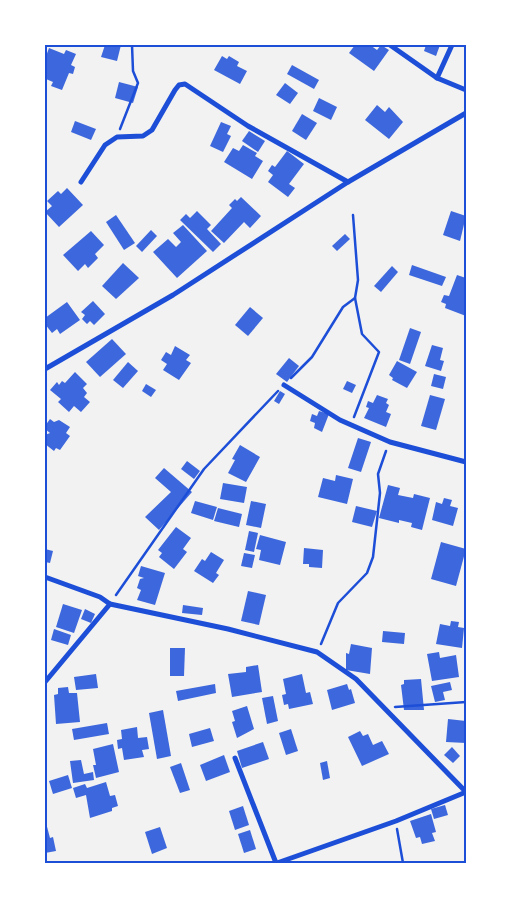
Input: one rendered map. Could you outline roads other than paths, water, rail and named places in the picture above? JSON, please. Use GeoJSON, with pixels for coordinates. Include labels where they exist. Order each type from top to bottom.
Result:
{"type":"FeatureCollection","features":[{"type":"Feature","properties":{"kind":"street"},"geometry":{"type":"LineString","coordinates":[[390,45],[437,78],[466,90]]}},
{"type":"Feature","properties":{"kind":"street"},"geometry":{"type":"LineString","coordinates":[[437,78],[452,45]]}},
{"type":"Feature","properties":{"kind":"street"},"geometry":{"type":"LineString","coordinates":[[81,182],[105,145],[116,137],[148,134],[156,125],[179,85],[189,84],[248,126],[348,182]]}},
{"type":"Feature","properties":{"kind":"street"},"geometry":{"type":"LineString","coordinates":[[46,366],[173,295],[348,182],[466,113]]}},
{"type":"Feature","properties":{"kind":"street"},"geometry":{"type":"LineString","coordinates":[[284,385],[351,425],[390,442],[466,462]]}},
{"type":"Feature","properties":{"kind":"street"},"geometry":{"type":"LineString","coordinates":[[45,577],[100,597],[110,604],[228,629],[317,652],[356,679],[466,792],[396,821],[276,863],[235,758]]}},
{"type":"Feature","properties":{"kind":"street"},"geometry":{"type":"LineString","coordinates":[[45,682],[110,604]]}}]}
